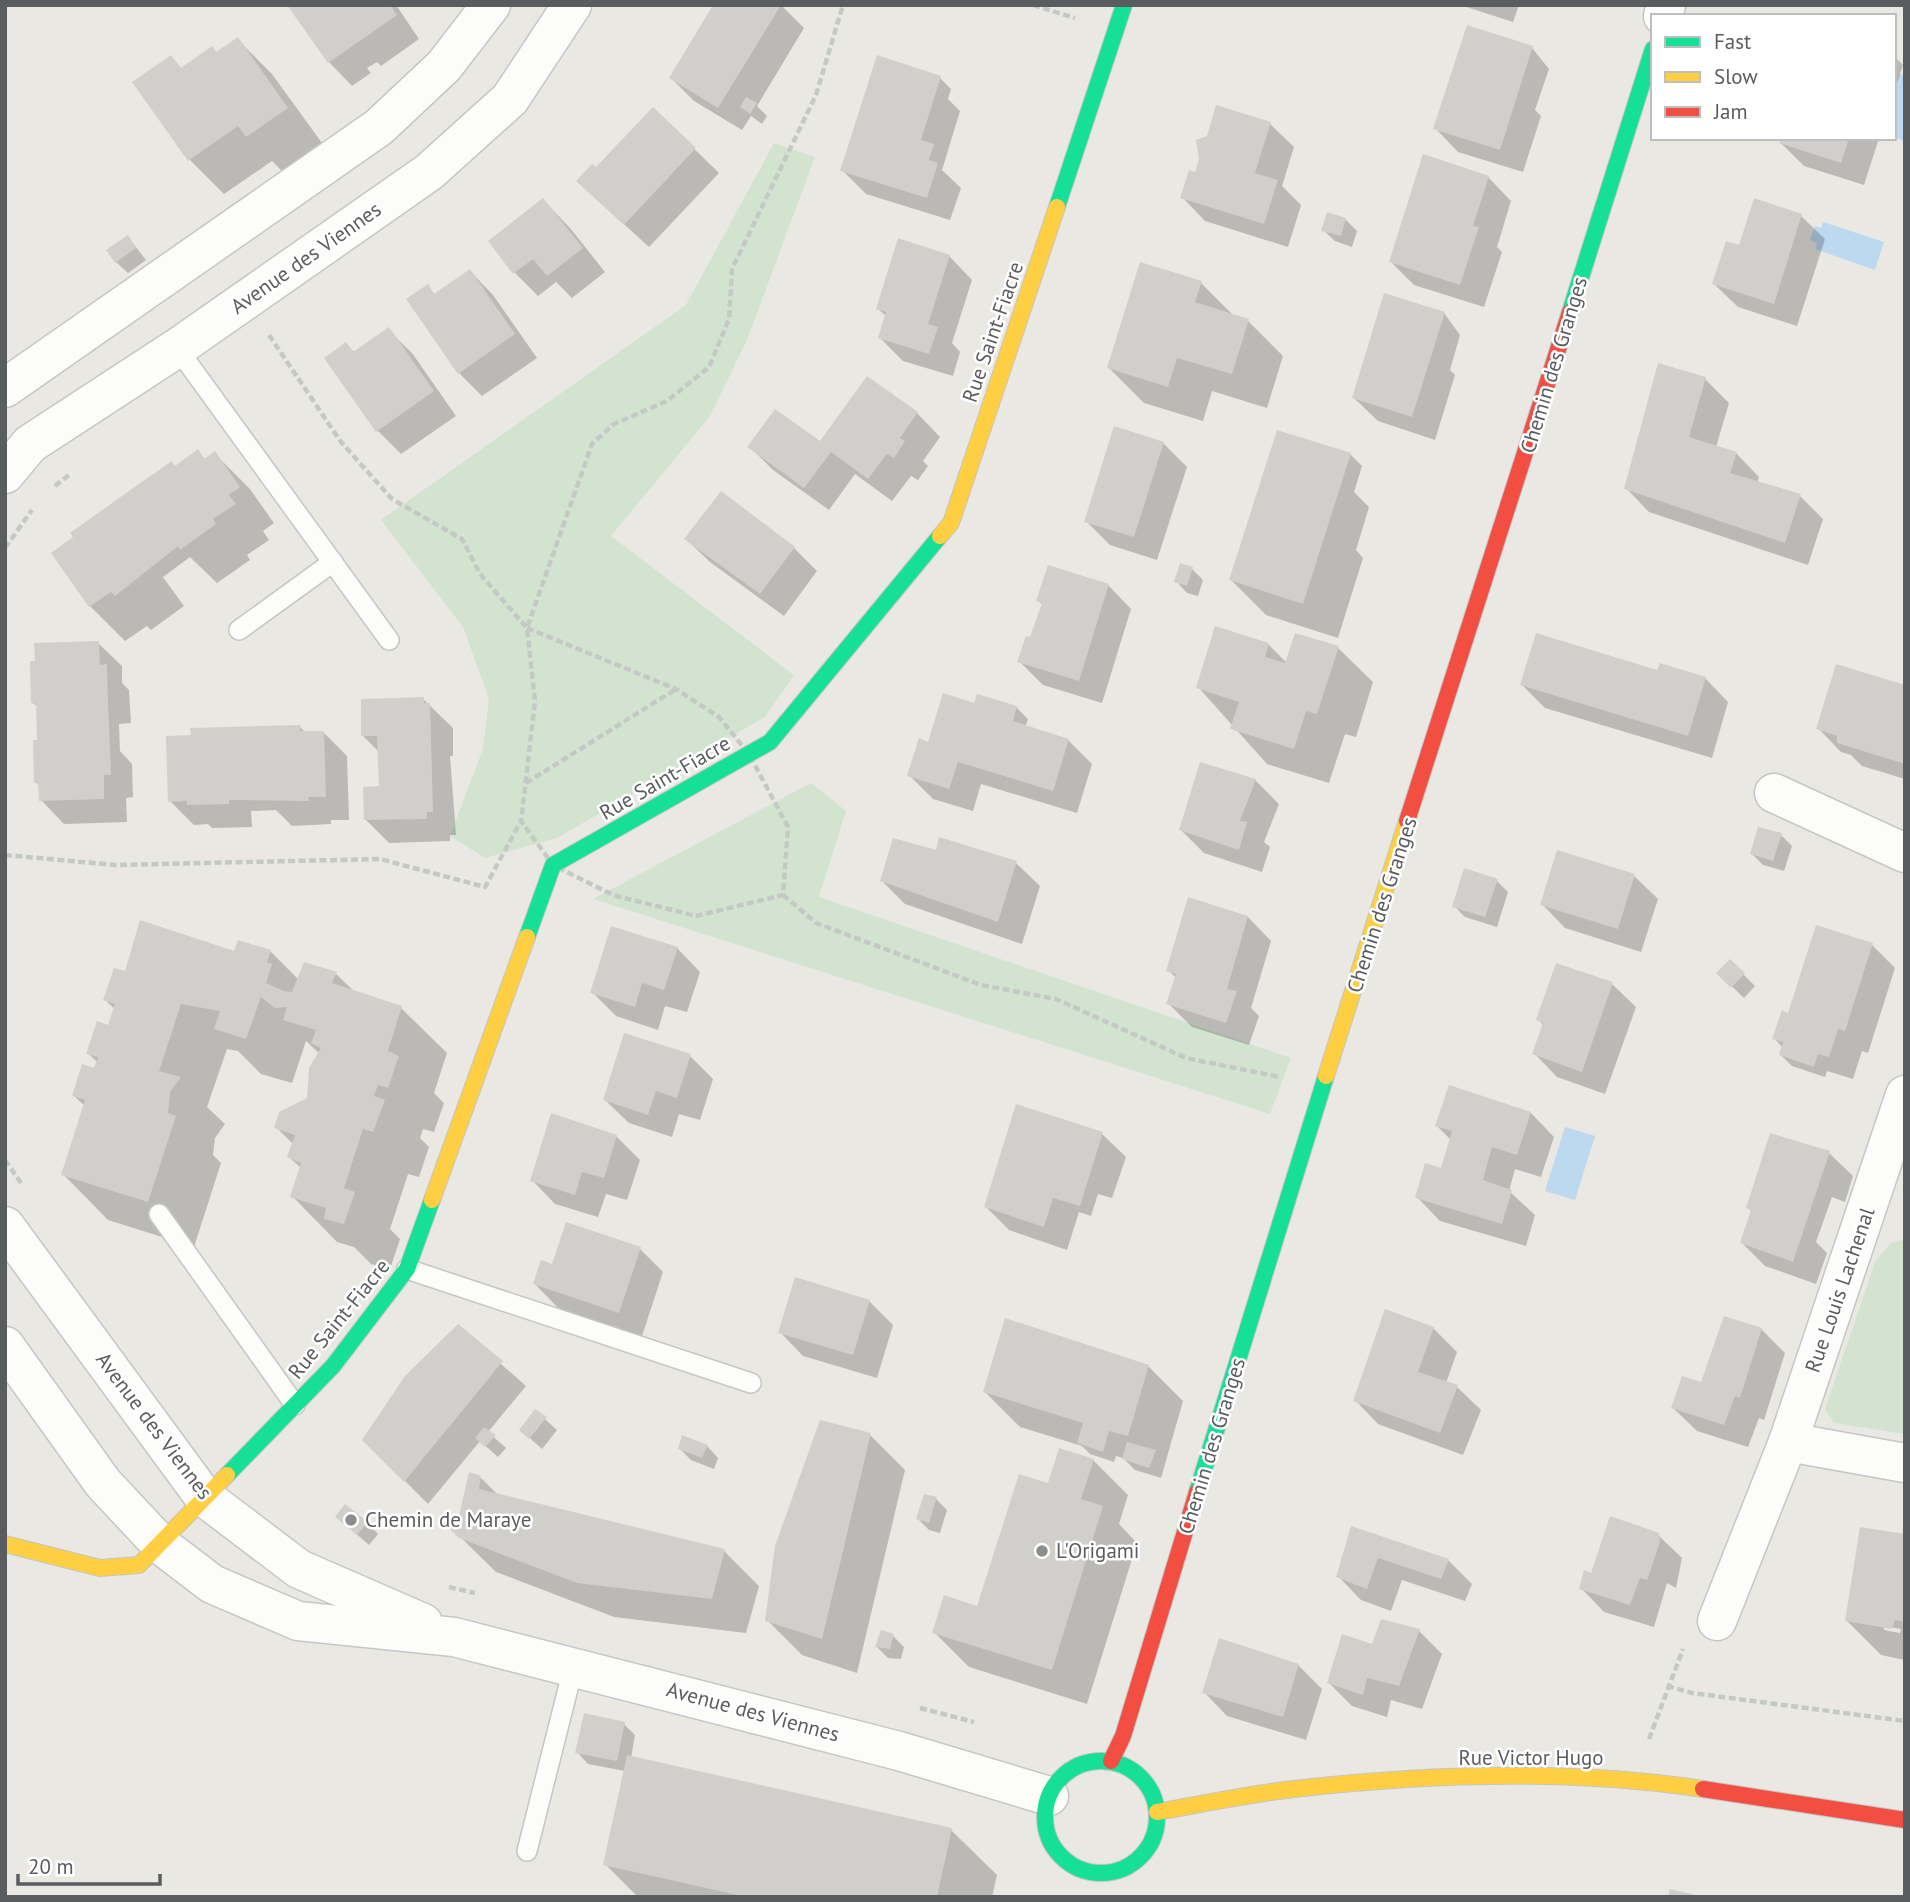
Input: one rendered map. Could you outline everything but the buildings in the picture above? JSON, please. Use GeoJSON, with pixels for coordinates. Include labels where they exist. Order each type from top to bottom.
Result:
{"type":"FeatureCollection","features":[{"type":"Feature","properties":{"kind":"street"},"geometry":{"type":"LineString","coordinates":[[5,388],[379,127],[444,66],[491,5]]}},
{"type":"Feature","properties":{"kind":"street","name":"Avenue des Viennes"},"geometry":{"type":"LineString","coordinates":[[5,474],[30,444],[177,348],[429,172],[510,99],[572,5]]}},
{"type":"Feature","properties":{"kind":"street","name":"Rue Saint-Fiacre"},"geometry":{"type":"LineString","coordinates":[[161,1545],[204,1497],[333,1366],[407,1269],[553,865],[770,742],[951,523],[1124,5]]}},
{"type":"Feature","properties":{"kind":"street","name":"Chemin des Granges"},"geometry":{"type":"LineString","coordinates":[[1111,1761],[1123,1736],[1323,1086],[1477,611],[1651,55]]}},
{"type":"Feature","properties":{"kind":"street"},"geometry":{"type":"LineString","coordinates":[[1774,793],[1905,853]]}},
{"type":"Feature","properties":{"kind":"street","name":"Rue Louis Lachenal"},"geometry":{"type":"LineString","coordinates":[[1717,1621],[1898,1151],[1905,1095]]}},
{"type":"Feature","properties":{"kind":"street","name":"Avenue des Viennes"},"geometry":{"type":"LineString","coordinates":[[5,1226],[204,1497],[299,1569],[454,1637]]}},
{"type":"Feature","properties":{"kind":"street","name":"Avenue des Viennes"},"geometry":{"type":"LineString","coordinates":[[5,1346],[103,1483],[161,1545],[212,1584],[298,1621],[454,1637],[574,1665],[899,1751],[1049,1796]]}},
{"type":"Feature","properties":{"kind":"street"},"geometry":{"type":"LineString","coordinates":[[1788,1442],[1905,1463]]}},
{"type":"Feature","properties":{"kind":"street"},"geometry":{"type":"LineString","coordinates":[[5,1544],[100,1568],[139,1565],[161,1545]]}},
{"type":"Feature","properties":{"kind":"street"},"geometry":{"type":"LineString","coordinates":[[1092,1761],[1111,1761],[1133,1771],[1150,1789],[1157,1812],[1155,1834],[1144,1854],[1126,1867],[1105,1873],[1082,1870],[1063,1858],[1050,1839],[1045,1818],[1049,1796],[1059,1780],[1074,1768],[1092,1761]]}},
{"type":"Feature","properties":{"kind":"street","name":"Rue Victor Hugo"},"geometry":{"type":"LineString","coordinates":[[1157,1812],[1293,1789],[1479,1777],[1634,1779],[1905,1820]]}},
{"type":"Feature","properties":{"kind":"street"},"geometry":{"type":"LineString","coordinates":[[1075,1888],[1082,1870]]}},
{"type":"Feature","properties":{"kind":"lane"},"geometry":{"type":"LineString","coordinates":[[177,348],[388,640]]}},
{"type":"Feature","properties":{"kind":"lane"},"geometry":{"type":"LineString","coordinates":[[239,630],[333,562]]}},
{"type":"Feature","properties":{"kind":"lane"},"geometry":{"type":"LineString","coordinates":[[159,1214],[295,1405]]}},
{"type":"Feature","properties":{"kind":"lane"},"geometry":{"type":"LineString","coordinates":[[407,1269],[751,1383]]}},
{"type":"Feature","properties":{"kind":"lane"},"geometry":{"type":"LineString","coordinates":[[527,1851],[574,1665]]}},
{"type":"Feature","properties":{"kind":"path"},"geometry":{"type":"LineString","coordinates":[[266,331],[341,442],[392,499],[462,539],[480,574],[527,628],[592,444],[614,424],[667,401],[709,367],[729,319],[732,268],[816,95],[843,5]]}},
{"type":"Feature","properties":{"kind":"path"},"geometry":{"type":"LineString","coordinates":[[525,784],[676,689]]}},
{"type":"Feature","properties":{"kind":"path"},"geometry":{"type":"LineString","coordinates":[[5,855],[115,865],[380,859],[485,887],[521,821]]}},
{"type":"Feature","properties":{"kind":"path"},"geometry":{"type":"LineString","coordinates":[[783,895],[816,923],[981,985],[1056,999],[1186,1058],[1323,1086]]}},
{"type":"Feature","properties":{"kind":"path"},"geometry":{"type":"LineString","coordinates":[[5,1160],[29,1195]]}},
{"type":"Feature","properties":{"kind":"path"},"geometry":{"type":"LineString","coordinates":[[444,1585],[482,1595]]}},
{"type":"Feature","properties":{"kind":"path"},"geometry":{"type":"LineString","coordinates":[[1634,1779],[1667,1686],[1691,1631],[1717,1621]]}},
{"type":"Feature","properties":{"kind":"path"},"geometry":{"type":"LineString","coordinates":[[1667,1686],[1692,1693],[1905,1721]]}},
{"type":"Feature","properties":{"kind":"path"},"geometry":{"type":"LineString","coordinates":[[908,1705],[974,1722]]}},
{"type":"Feature","properties":{"kind":"green space"},"geometry":{"type":"Polygon","coordinates":[[[774,143],[815,157],[747,340],[710,416],[611,536],[794,675],[765,717],[557,838],[485,858],[450,836],[483,749],[489,699],[463,627],[381,520],[686,305],[774,143]]]}},
{"type":"Feature","properties":{"kind":"green space"},"geometry":{"type":"Polygon","coordinates":[[[811,783],[846,811],[819,897],[1291,1058],[1270,1114],[593,899],[811,783]]]}},
{"type":"Feature","properties":{"kind":"green space"},"geometry":{"type":"Polygon","coordinates":[[[1905,1239],[1905,1434],[1834,1423],[1825,1409],[1875,1262],[1891,1243],[1905,1239]]]}},
{"type":"Feature","properties":{"kind":"water"},"geometry":{"type":"Polygon","coordinates":[[[1899,74],[1905,76],[1905,141],[1896,138],[1896,84],[1899,74]]]}},
{"type":"Feature","properties":{"kind":"water"},"geometry":{"type":"Polygon","coordinates":[[[1823,222],[1884,242],[1875,270],[1815,249],[1817,243],[1810,240],[1815,226],[1821,228],[1823,222]]]}},
{"type":"Feature","properties":{"kind":"water"},"geometry":{"type":"Polygon","coordinates":[[[1565,1127],[1595,1136],[1575,1200],[1545,1191],[1565,1127]]]}},
{"type":"Feature","properties":{"kind":"traffic: fast"},"geometry":{"type":"LineString","coordinates":[[1057,207],[1124,5]]}},
{"type":"Feature","properties":{"kind":"traffic: fast"},"geometry":{"type":"LineString","coordinates":[[1570,312],[1651,55]]}},
{"type":"Feature","properties":{"kind":"traffic: fast"},"geometry":{"type":"LineString","coordinates":[[527,937],[553,865],[770,742],[940,536]]}},
{"type":"Feature","properties":{"kind":"traffic: fast"},"geometry":{"type":"LineString","coordinates":[[1197,1492],[1326,1076]]}},
{"type":"Feature","properties":{"kind":"traffic: fast"},"geometry":{"type":"LineString","coordinates":[[227,1475],[333,1366],[407,1269],[432,1200]]}},
{"type":"Feature","properties":{"kind":"traffic: fast"},"geometry":{"type":"LineString","coordinates":[[1101,1761],[1122,1766],[1140,1778],[1152,1796],[1157,1817],[1152,1838],[1140,1856],[1122,1868],[1101,1873],[1080,1868],[1062,1856],[1050,1838],[1045,1817],[1050,1796],[1062,1778],[1080,1766],[1101,1761]]}},
{"type":"Feature","properties":{"kind":"traffic: slow"},"geometry":{"type":"LineString","coordinates":[[940,536],[951,523],[1057,207]]}},
{"type":"Feature","properties":{"kind":"traffic: slow"},"geometry":{"type":"LineString","coordinates":[[1326,1076],[1407,821]]}},
{"type":"Feature","properties":{"kind":"traffic: slow"},"geometry":{"type":"LineString","coordinates":[[432,1200],[527,937]]}},
{"type":"Feature","properties":{"kind":"traffic: slow"},"geometry":{"type":"LineString","coordinates":[[5,1544],[100,1568],[139,1565],[227,1475]]}},
{"type":"Feature","properties":{"kind":"traffic: slow"},"geometry":{"type":"LineString","coordinates":[[1157,1812],[1294,1789],[1447,1777],[1602,1778],[1703,1789]]}},
{"type":"Feature","properties":{"kind":"traffic: jam"},"geometry":{"type":"LineString","coordinates":[[1407,821],[1570,312]]}},
{"type":"Feature","properties":{"kind":"traffic: jam"},"geometry":{"type":"LineString","coordinates":[[1111,1761],[1123,1736],[1197,1492]]}},
{"type":"Feature","properties":{"kind":"traffic: jam"},"geometry":{"type":"LineString","coordinates":[[1703,1789],[1905,1820]]}},
{"type":"Feature","properties":{"kind":"place","name":"Chemin de Maraye"},"geometry":{"type":"Point","coordinates":[351,1520]}},
{"type":"Feature","properties":{"kind":"place","name":"L'Origami"},"geometry":{"type":"Point","coordinates":[1042,1551]}}]}
